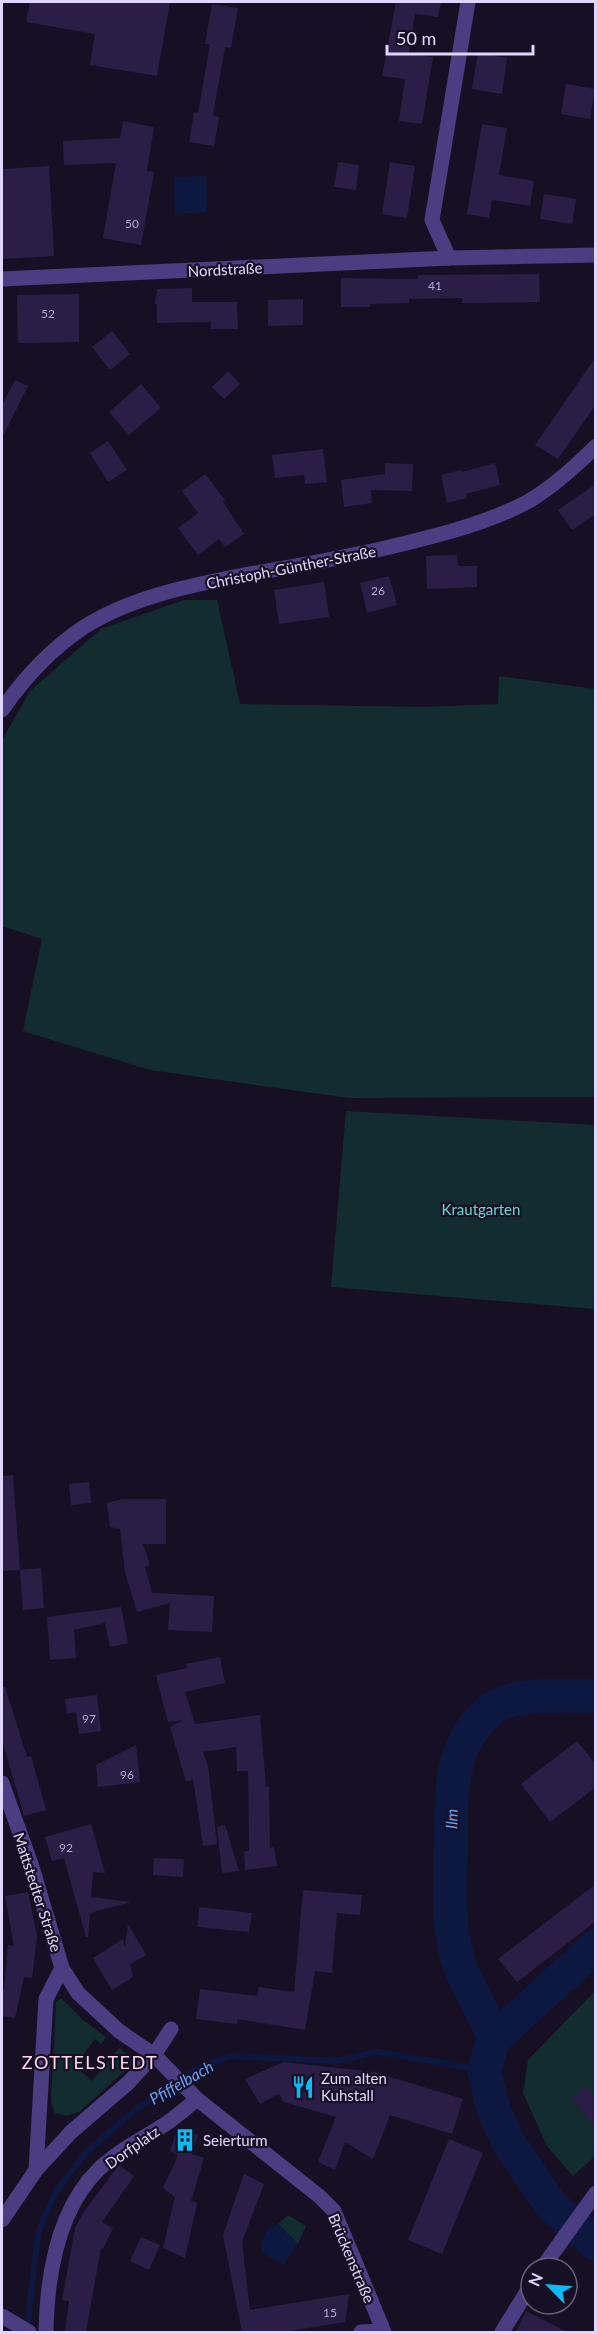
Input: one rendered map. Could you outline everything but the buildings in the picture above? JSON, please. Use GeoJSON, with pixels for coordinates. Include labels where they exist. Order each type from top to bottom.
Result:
{"type":"FeatureCollection","features":[{"type":"Feature","properties":{"kind":"street"},"geometry":{"type":"LineString","coordinates":[[449,258],[432,220],[468,2]]}},
{"type":"Feature","properties":{"kind":"street","name":"Nordstraße"},"geometry":{"type":"LineString","coordinates":[[2,279],[449,258],[596,255]]}},
{"type":"Feature","properties":{"kind":"street","name":"Christoph-Günther-Straße"},"geometry":{"type":"LineString","coordinates":[[2,710],[20,683],[52,651],[85,626],[125,607],[180,588],[390,547],[451,532],[494,518],[556,483],[596,446]]}},
{"type":"Feature","properties":{"kind":"street","name":"Mattstedter Straße"},"geometry":{"type":"LineString","coordinates":[[2,1783],[31,1864],[63,1968]]}},
{"type":"Feature","properties":{"kind":"street"},"geometry":{"type":"LineString","coordinates":[[63,1968],[78,1993],[93,2009],[119,2031],[154,2055],[192,2095]]}},
{"type":"Feature","properties":{"kind":"street"},"geometry":{"type":"LineString","coordinates":[[36,2170],[46,2000],[63,1968]]}},
{"type":"Feature","properties":{"kind":"street"},"geometry":{"type":"LineString","coordinates":[[2,2220],[36,2170],[71,2132],[128,2083],[154,2055],[171,2029]]}},
{"type":"Feature","properties":{"kind":"street","name":"Brückenstraße"},"geometry":{"type":"LineString","coordinates":[[192,2095],[310,2189],[334,2211],[384,2332]]}},
{"type":"Feature","properties":{"kind":"street","name":"Dorfplatz"},"geometry":{"type":"LineString","coordinates":[[46,2332],[48,2294],[58,2240],[63,2224],[83,2189],[99,2170],[133,2143],[166,2123],[192,2095]]}},
{"type":"Feature","properties":{"kind":"street"},"geometry":{"type":"LineString","coordinates":[[550,2256],[596,2193]]}},
{"type":"Feature","properties":{"kind":"street"},"geometry":{"type":"LineString","coordinates":[[502,2332],[519,2304]]}},
{"type":"Feature","properties":{"kind":"street"},"geometry":{"type":"LineString","coordinates":[[2,2316],[25,2330]]}},
{"type":"Feature","properties":{"kind":"street"},"geometry":{"type":"LineString","coordinates":[[361,2332],[384,2332]]}},
{"type":"Feature","properties":{"kind":"green space"},"geometry":{"type":"Polygon","coordinates":[[[184,600],[217,600],[240,704],[423,707],[498,704],[499,676],[595,689],[595,1097],[349,1098],[150,1070],[23,1031],[42,939],[2,926],[2,740],[30,691],[101,629],[184,600]]]}},
{"type":"Feature","properties":{"kind":"green space","name":"Krautgarten"},"geometry":{"type":"Polygon","coordinates":[[[346,1111],[595,1125],[595,1309],[331,1287],[346,1111]]]}},
{"type":"Feature","properties":{"kind":"green space"},"geometry":{"type":"Polygon","coordinates":[[[595,1991],[595,2156],[573,2176],[547,2146],[523,2093],[528,2060],[595,1991]]]}},
{"type":"Feature","properties":{"kind":"green space"},"geometry":{"type":"Polygon","coordinates":[[[61,1998],[83,2020],[106,2037],[101,2044],[95,2039],[75,2066],[92,2081],[119,2048],[136,2061],[79,2112],[66,2116],[55,2113],[51,2102],[56,2002],[61,1998]]]}},
{"type":"Feature","properties":{"kind":"green space"},"geometry":{"type":"Polygon","coordinates":[[[288,2215],[306,2226],[298,2244],[278,2224],[288,2215]]]}},
{"type":"Feature","properties":{"kind":"water"},"geometry":{"type":"Polygon","coordinates":[[[206,176],[207,212],[175,214],[174,177],[206,176]]]}},
{"type":"Feature","properties":{"kind":"water"},"geometry":{"type":"Polygon","coordinates":[[[278,2224],[298,2244],[284,2265],[264,2254],[261,2249],[265,2233],[278,2224]]]}},
{"type":"Feature","properties":{"kind":"waterway","name":"Ilm"},"geometry":{"type":"LineString","coordinates":[[494,2039],[461,1969],[452,1931],[451,1807],[458,1759],[473,1729],[488,1712],[500,1704],[521,1698],[596,1696]]}},
{"type":"Feature","properties":{"kind":"waterway","name":"Ilm"},"geometry":{"type":"LineString","coordinates":[[596,1946],[494,2039],[484,2070],[493,2107],[507,2140],[551,2205],[596,2244]]}},
{"type":"Feature","properties":{"kind":"waterway","name":"Pfiffelbach"},"geometry":{"type":"LineString","coordinates":[[27,2329],[38,2233],[55,2193],[85,2153],[135,2110],[196,2069],[230,2056],[337,2061],[377,2052],[484,2070]]}},
{"type":"Feature","properties":{"kind":"place","name":"Zum alten Kuhstall"},"geometry":{"type":"Point","coordinates":[303,2087]}},
{"type":"Feature","properties":{"kind":"place","name":"Seierturm"},"geometry":{"type":"Point","coordinates":[185,2140]}},
{"type":"Feature","properties":{"kind":"district","name":"ZOTTELSTEDT"},"geometry":{"type":"Point","coordinates":[90,2062]}}]}
